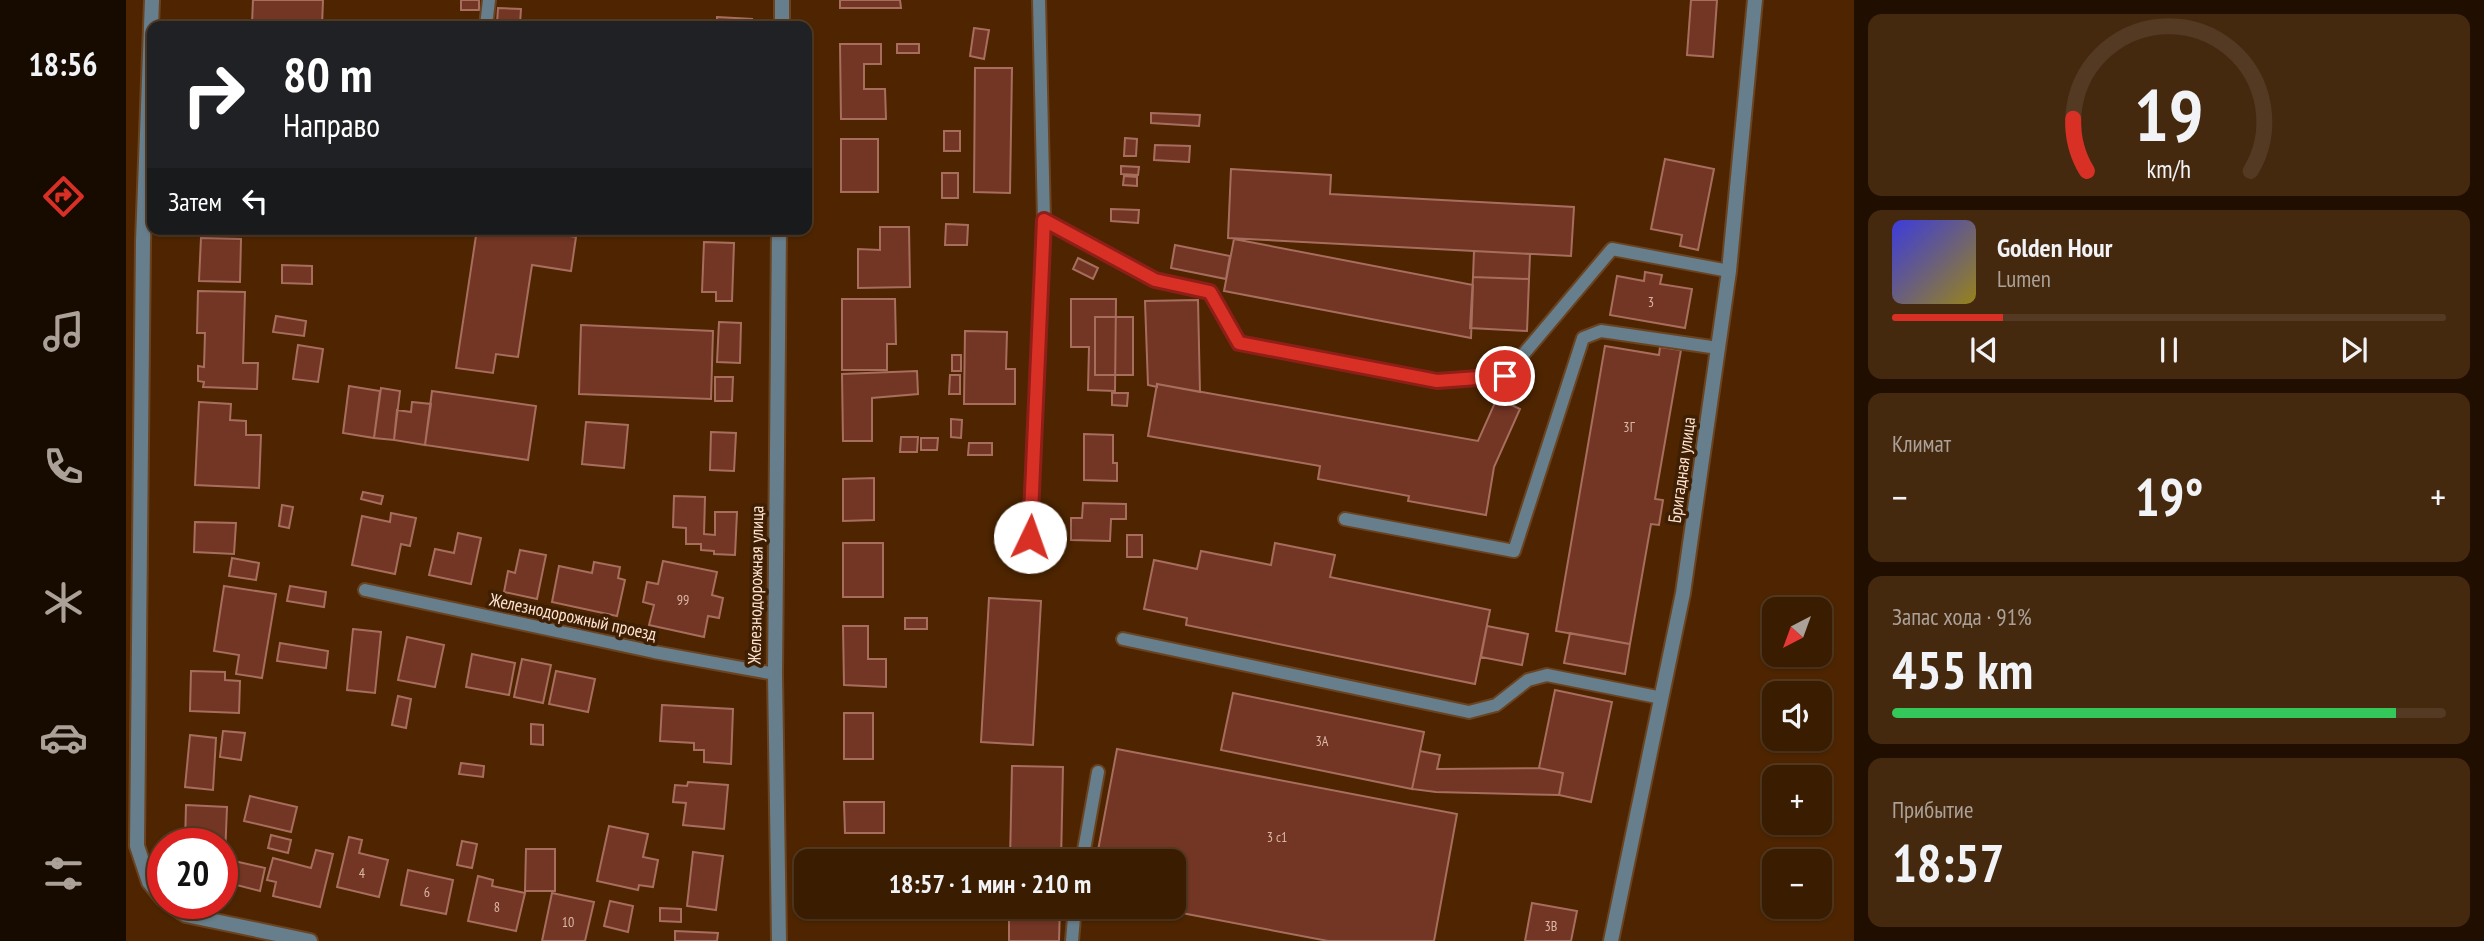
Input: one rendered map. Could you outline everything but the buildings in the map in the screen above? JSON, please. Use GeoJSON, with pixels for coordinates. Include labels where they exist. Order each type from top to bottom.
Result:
{"type":"FeatureCollection","features":[{"type":"Feature","properties":{"kind":"street"},"geometry":{"type":"LineString","coordinates":[[151,21],[152,0]]}},
{"type":"Feature","properties":{"kind":"street"},"geometry":{"type":"LineString","coordinates":[[782,0],[782,21]]}},
{"type":"Feature","properties":{"kind":"street","name":"Бригадная улица"},"geometry":{"type":"LineString","coordinates":[[1611,941],[1683,593],[1729,271],[1755,0]]}},
{"type":"Feature","properties":{"kind":"street"},"geometry":{"type":"LineString","coordinates":[[147,121],[142,242],[137,846],[147,876]]}},
{"type":"Feature","properties":{"kind":"street","name":"Железнодорожная улица"},"geometry":{"type":"LineString","coordinates":[[779,235],[775,674],[779,941]]}},
{"type":"Feature","properties":{"kind":"street"},"geometry":{"type":"LineString","coordinates":[[205,919],[310,941]]}},
{"type":"Feature","properties":{"kind":"lane"},"geometry":{"type":"LineString","coordinates":[[487,21],[489,0]]}},
{"type":"Feature","properties":{"kind":"lane"},"geometry":{"type":"LineString","coordinates":[[1030,537],[1044,220],[1039,0]]}},
{"type":"Feature","properties":{"kind":"lane"},"geometry":{"type":"LineString","coordinates":[[1044,220],[1155,280],[1210,292],[1239,343],[1437,381],[1505,376],[1612,249],[1729,271]]}},
{"type":"Feature","properties":{"kind":"lane"},"geometry":{"type":"LineString","coordinates":[[1345,519],[1514,551],[1583,338],[1601,331],[1718,348]]}},
{"type":"Feature","properties":{"kind":"lane","name":"Железнодорожный проезд"},"geometry":{"type":"LineString","coordinates":[[365,590],[654,652],[775,674]]}},
{"type":"Feature","properties":{"kind":"lane"},"geometry":{"type":"LineString","coordinates":[[1123,639],[1469,712],[1496,705],[1528,680],[1548,675],[1662,698]]}},
{"type":"Feature","properties":{"kind":"lane"},"geometry":{"type":"LineString","coordinates":[[1084,849],[1098,772]]}},
{"type":"Feature","properties":{"kind":"lane"},"geometry":{"type":"LineString","coordinates":[[1072,941],[1074,919]]}},
{"type":"Feature","properties":{"kind":"route"},"geometry":{"type":"LineString","coordinates":[[1030,537],[1044,220],[1155,280],[1210,292],[1239,343],[1437,381],[1505,376]]}}]}
